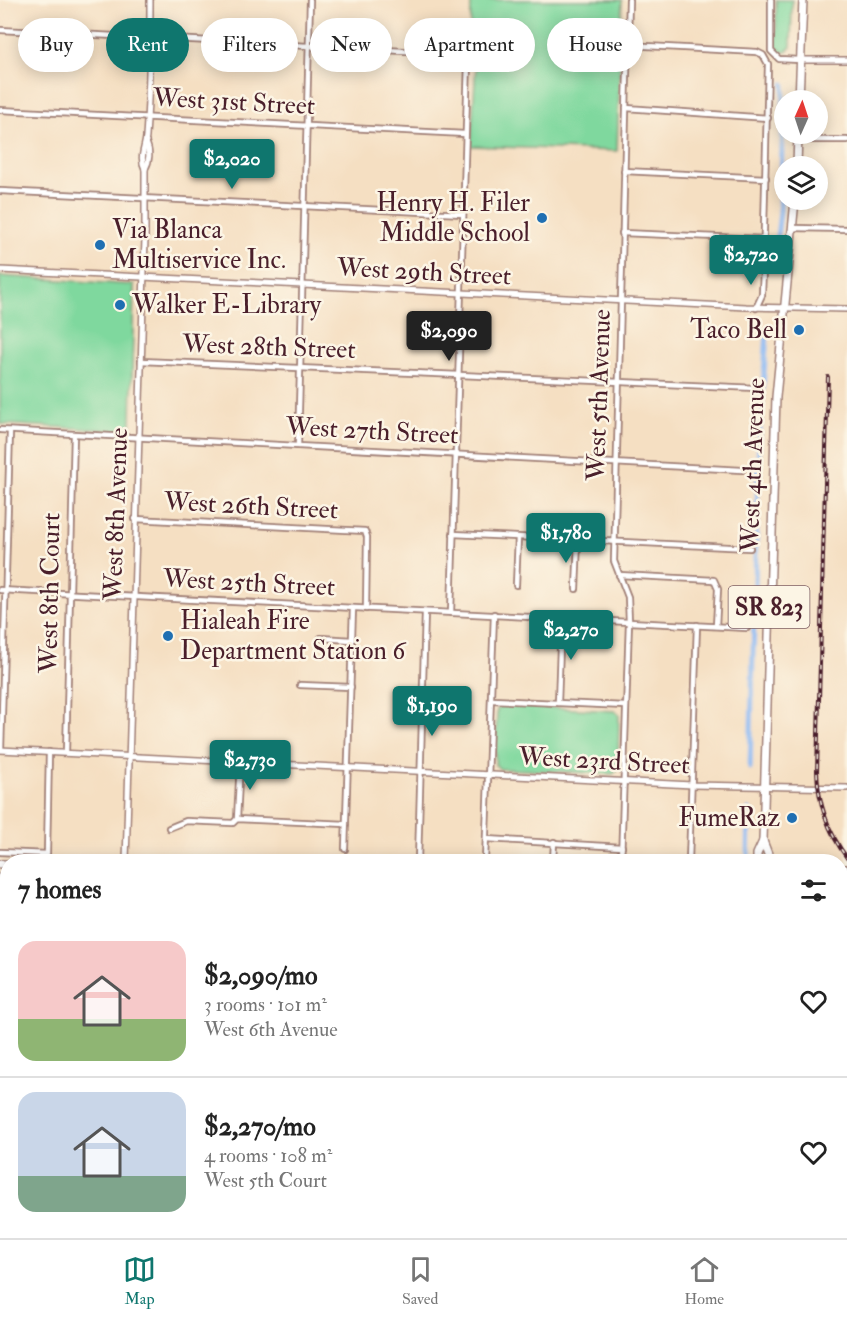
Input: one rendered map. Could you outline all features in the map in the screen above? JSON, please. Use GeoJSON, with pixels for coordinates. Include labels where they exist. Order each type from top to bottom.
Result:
{"type":"FeatureCollection","features":[{"type":"Feature","properties":{"kind":"main road"},"geometry":{"type":"LineString","coordinates":[[799,90],[802,1]]}},
{"type":"Feature","properties":{"kind":"main road","name":"West 4th Avenue"},"geometry":{"type":"LineString","coordinates":[[768,854],[763,841],[773,470],[776,397],[794,210]]}},
{"type":"Feature","properties":{"kind":"main road","name":"West 4th Avenue"},"geometry":{"type":"LineString","coordinates":[[757,854],[763,841]]}},
{"type":"Feature","properties":{"kind":"street","name":"West 8th Avenue"},"geometry":{"type":"LineString","coordinates":[[150,0],[150,18]]}},
{"type":"Feature","properties":{"kind":"street"},"geometry":{"type":"LineString","coordinates":[[298,446],[310,0]]}},
{"type":"Feature","properties":{"kind":"street","name":"West 5th Avenue"},"geometry":{"type":"LineString","coordinates":[[629,0],[629,18]]}},
{"type":"Feature","properties":{"kind":"street"},"geometry":{"type":"LineString","coordinates":[[771,0],[770,47],[773,54],[783,60],[847,60]]}},
{"type":"Feature","properties":{"kind":"street"},"geometry":{"type":"LineString","coordinates":[[0,30],[106,36]]}},
{"type":"Feature","properties":{"kind":"street"},"geometry":{"type":"LineString","coordinates":[[189,40],[461,54],[466,57],[468,62],[451,613]]}},
{"type":"Feature","properties":{"kind":"street"},"geometry":{"type":"LineString","coordinates":[[643,46],[757,52],[766,60],[769,69],[764,269],[762,296],[756,308]]}},
{"type":"Feature","properties":{"kind":"street","name":"West 8th Avenue"},"geometry":{"type":"LineString","coordinates":[[126,854],[145,169],[149,163],[149,148],[146,142],[149,72]]}},
{"type":"Feature","properties":{"kind":"street","name":"West 5th Avenue"},"geometry":{"type":"LineString","coordinates":[[622,854],[628,597],[614,561],[614,542],[627,72]]}},
{"type":"Feature","properties":{"kind":"street"},"geometry":{"type":"LineString","coordinates":[[626,108],[768,118]]}},
{"type":"Feature","properties":{"kind":"street","name":"West 31st Street"},"geometry":{"type":"LineString","coordinates":[[0,110],[465,134]]}},
{"type":"Feature","properties":{"kind":"street"},"geometry":{"type":"LineString","coordinates":[[828,139],[847,141]]}},
{"type":"Feature","properties":{"kind":"street"},"geometry":{"type":"LineString","coordinates":[[624,171],[766,178]]}},
{"type":"Feature","properties":{"kind":"street"},"geometry":{"type":"LineString","coordinates":[[0,191],[463,214]]}},
{"type":"Feature","properties":{"kind":"street"},"geometry":{"type":"LineString","coordinates":[[793,228],[847,229]]}},
{"type":"Feature","properties":{"kind":"street"},"geometry":{"type":"LineString","coordinates":[[622,233],[764,239]]}},
{"type":"Feature","properties":{"kind":"street","name":"West 29th Street"},"geometry":{"type":"LineString","coordinates":[[0,270],[756,308],[847,309]]}},
{"type":"Feature","properties":{"kind":"street","name":"West 28th Street"},"geometry":{"type":"LineString","coordinates":[[141,361],[756,388]]}},
{"type":"Feature","properties":{"kind":"street","name":"West 27th Street"},"geometry":{"type":"LineString","coordinates":[[0,430],[742,470]]}},
{"type":"Feature","properties":{"kind":"street"},"geometry":{"type":"LineString","coordinates":[[0,750],[3,591],[10,431]]}},
{"type":"Feature","properties":{"kind":"street","name":"West 8th Court"},"geometry":{"type":"LineString","coordinates":[[66,753],[74,434]]}},
{"type":"Feature","properties":{"kind":"street","name":"West 26th Street"},"geometry":{"type":"LineString","coordinates":[[135,519],[365,531],[367,537],[366,609]]}},
{"type":"Feature","properties":{"kind":"street"},"geometry":{"type":"LineString","coordinates":[[453,534],[750,548]]}},
{"type":"Feature","properties":{"kind":"street"},"geometry":{"type":"LineString","coordinates":[[516,585],[518,537]]}},
{"type":"Feature","properties":{"kind":"street"},"geometry":{"type":"LineString","coordinates":[[576,589],[578,540]]}},
{"type":"Feature","properties":{"kind":"street"},"geometry":{"type":"LineString","coordinates":[[619,575],[714,580],[718,589],[716,626]]}},
{"type":"Feature","properties":{"kind":"street","name":"West 25th Street"},"geometry":{"type":"LineString","coordinates":[[3,591],[747,628]]}},
{"type":"Feature","properties":{"kind":"street"},"geometry":{"type":"LineString","coordinates":[[345,849],[353,608]]}},
{"type":"Feature","properties":{"kind":"street"},"geometry":{"type":"LineString","coordinates":[[418,854],[425,612]]}},
{"type":"Feature","properties":{"kind":"street"},"geometry":{"type":"LineString","coordinates":[[485,854],[494,614]]}},
{"type":"Feature","properties":{"kind":"street"},"geometry":{"type":"LineString","coordinates":[[558,703],[561,618]]}},
{"type":"Feature","properties":{"kind":"street"},"geometry":{"type":"LineString","coordinates":[[689,854],[697,625]]}},
{"type":"Feature","properties":{"kind":"street"},"geometry":{"type":"LineString","coordinates":[[321,638],[352,640]]}},
{"type":"Feature","properties":{"kind":"street"},"geometry":{"type":"LineString","coordinates":[[300,685],[351,687]]}},
{"type":"Feature","properties":{"kind":"street"},"geometry":{"type":"LineString","coordinates":[[492,700],[626,706]]}},
{"type":"Feature","properties":{"kind":"street","name":"West 23rd Street"},"geometry":{"type":"LineString","coordinates":[[0,750],[692,785],[847,788]]}},
{"type":"Feature","properties":{"kind":"street"},"geometry":{"type":"LineString","coordinates":[[0,852],[47,854],[49,752]]}},
{"type":"Feature","properties":{"kind":"street"},"geometry":{"type":"LineString","coordinates":[[169,828],[186,820],[233,823],[237,819],[240,762]]}},
{"type":"Feature","properties":{"kind":"street"},"geometry":{"type":"LineString","coordinates":[[237,819],[346,824]]}},
{"type":"Feature","properties":{"kind":"street"},"geometry":{"type":"LineString","coordinates":[[486,838],[622,847]]}},
{"type":"Feature","properties":{"kind":"street"},"geometry":{"type":"LineString","coordinates":[[553,854],[554,842]]}},
{"type":"Feature","properties":{"kind":"green space"},"geometry":{"type":"Polygon","coordinates":[[[471,0],[622,0],[621,18],[547,18],[547,72],[620,72],[617,151],[471,146],[475,72],[535,72],[535,18],[471,18],[471,0]]]}},
{"type":"Feature","properties":{"kind":"green space"},"geometry":{"type":"Polygon","coordinates":[[[776,0],[792,0],[791,47],[785,52],[779,52],[776,48],[776,0]]]}},
{"type":"Feature","properties":{"kind":"green space"},"geometry":{"type":"Polygon","coordinates":[[[0,276],[134,285],[131,424],[125,431],[0,424],[0,276]]]}},
{"type":"Feature","properties":{"kind":"green space"},"geometry":{"type":"Polygon","coordinates":[[[502,705],[615,711],[619,715],[618,770],[613,774],[500,769],[495,765],[497,709],[502,705]]]}},
{"type":"Feature","properties":{"kind":"waterway"},"geometry":{"type":"LineString","coordinates":[[775,254],[780,212],[784,84]]}},
{"type":"Feature","properties":{"kind":"waterway"},"geometry":{"type":"LineString","coordinates":[[750,768],[759,437],[767,334]]}},
{"type":"Feature","properties":{"kind":"waterway"},"geometry":{"type":"LineString","coordinates":[[748,854],[749,810]]}},
{"type":"Feature","properties":{"kind":"railway"},"geometry":{"type":"LineString","coordinates":[[828,377],[817,771],[819,794],[825,817],[844,854]]}},
{"type":"Feature","properties":{"kind":"place","name":"Henry H. Filer Middle School"},"geometry":{"type":"Point","coordinates":[542,218]}},
{"type":"Feature","properties":{"kind":"place","name":"Via Blanca Multiservice Inc."},"geometry":{"type":"Point","coordinates":[100,245]}},
{"type":"Feature","properties":{"kind":"place","name":"Walker E-Library"},"geometry":{"type":"Point","coordinates":[120,305]}},
{"type":"Feature","properties":{"kind":"place","name":"Taco Bell"},"geometry":{"type":"Point","coordinates":[799,330]}},
{"type":"Feature","properties":{"kind":"place","name":"Hialeah Fire Department Station 6"},"geometry":{"type":"Point","coordinates":[168,636]}},
{"type":"Feature","properties":{"kind":"place","name":"FumeRaz"},"geometry":{"type":"Point","coordinates":[792,818]}}]}
